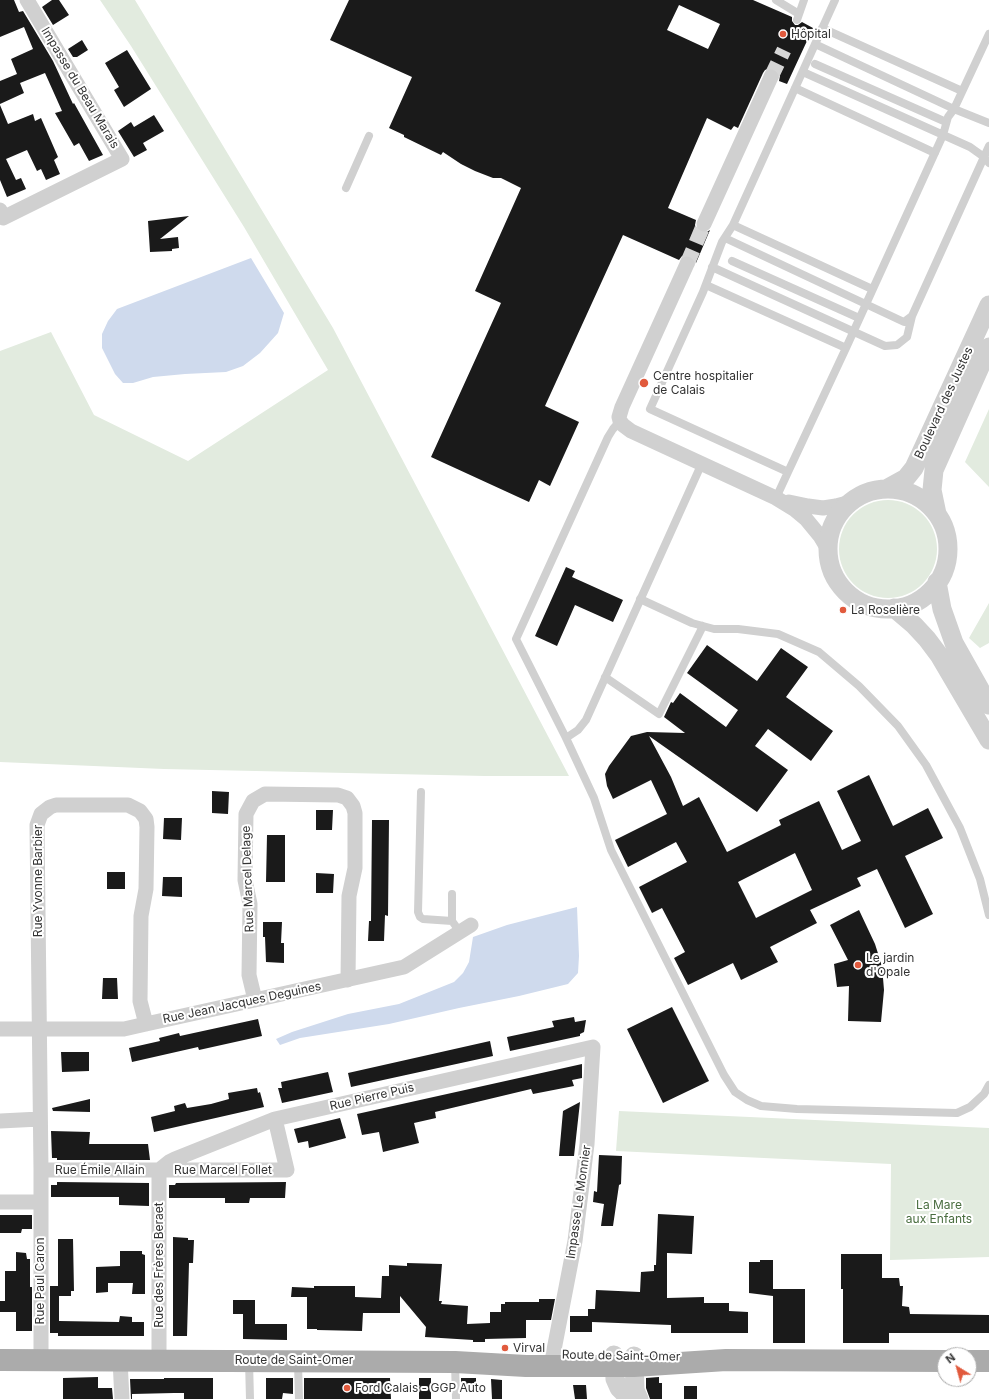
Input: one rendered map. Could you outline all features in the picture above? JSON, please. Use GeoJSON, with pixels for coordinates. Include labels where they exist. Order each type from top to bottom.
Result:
{"type":"FeatureCollection","features":[{"type":"Feature","properties":{"kind":"main road","name":"Route de Saint-Omer"},"geometry":{"type":"LineString","coordinates":[[461,1362],[504,1357],[553,1355],[624,1361]]}},
{"type":"Feature","properties":{"kind":"main road","name":"Route de Saint-Omer"},"geometry":{"type":"LineString","coordinates":[[0,1360],[298,1360],[461,1362],[526,1366],[624,1361],[937,1361]]}},
{"type":"Feature","properties":{"kind":"main road"},"geometry":{"type":"LineString","coordinates":[[977,1361],[989,1361]]}},
{"type":"Feature","properties":{"kind":"street","name":"Impasse du Beau Marais"},"geometry":{"type":"LineString","coordinates":[[0,210],[3,218],[122,159],[27,0]]}},
{"type":"Feature","properties":{"kind":"street"},"geometry":{"type":"LineString","coordinates":[[704,224],[771,77]]}},
{"type":"Feature","properties":{"kind":"street"},"geometry":{"type":"LineString","coordinates":[[687,264],[622,407],[619,417],[620,421],[631,431],[776,498],[806,519],[820,536],[828,550]]}},
{"type":"Feature","properties":{"kind":"street","name":"Boulevard des Justes"},"geometry":{"type":"LineString","coordinates":[[886,489],[906,478],[914,468],[989,306]]}},
{"type":"Feature","properties":{"kind":"street","name":"Boulevard des Justes"},"geometry":{"type":"LineString","coordinates":[[937,514],[932,490],[934,470],[989,347]]}},
{"type":"Feature","properties":{"kind":"street"},"geometry":{"type":"LineString","coordinates":[[776,498],[799,505],[816,508],[836,506],[851,502],[867,493],[886,489],[900,490],[915,495],[927,503],[937,514],[944,527],[948,547],[945,566],[937,582],[930,591],[921,598],[905,606],[894,608],[883,608],[866,604],[847,592],[834,573],[828,550],[829,538],[835,521],[851,502]]}},
{"type":"Feature","properties":{"kind":"street"},"geometry":{"type":"LineString","coordinates":[[937,582],[942,609],[953,639],[959,653],[989,705]]}},
{"type":"Feature","properties":{"kind":"street"},"geometry":{"type":"LineString","coordinates":[[894,608],[914,625],[936,650],[989,740]]}},
{"type":"Feature","properties":{"kind":"street","name":"Rue Marcel Delage"},"geometry":{"type":"LineString","coordinates":[[255,1000],[249,975],[250,904],[246,880],[246,814],[253,801],[265,794],[338,795],[346,798],[353,806],[355,813],[355,868],[349,896],[348,980]]}},
{"type":"Feature","properties":{"kind":"street","name":"Rue Yvonne Barbier"},"geometry":{"type":"LineString","coordinates":[[38,1029],[37,825],[41,814],[56,805],[128,805],[140,811],[146,819],[146,889],[141,916],[140,1000],[146,1024]]}},
{"type":"Feature","properties":{"kind":"street","name":"Rue Jean Jacques Deguines"},"geometry":{"type":"LineString","coordinates":[[0,1029],[124,1029],[348,980],[404,967],[461,926]]}},
{"type":"Feature","properties":{"kind":"street","name":"Rue Paul Caron"},"geometry":{"type":"LineString","coordinates":[[38,1029],[41,1170],[41,1360]]}},
{"type":"Feature","properties":{"kind":"street","name":"Rue Pierre Puis"},"geometry":{"type":"LineString","coordinates":[[159,1170],[175,1159],[275,1119],[593,1047]]}},
{"type":"Feature","properties":{"kind":"street","name":"Impasse Le Monnier"},"geometry":{"type":"LineString","coordinates":[[553,1355],[575,1241],[587,1144],[593,1047]]}},
{"type":"Feature","properties":{"kind":"street"},"geometry":{"type":"LineString","coordinates":[[0,1121],[40,1119]]}},
{"type":"Feature","properties":{"kind":"street","name":"Rue Marcel Follet"},"geometry":{"type":"LineString","coordinates":[[159,1170],[287,1170],[275,1119]]}},
{"type":"Feature","properties":{"kind":"street","name":"Rue Émile Allain"},"geometry":{"type":"LineString","coordinates":[[41,1170],[159,1170]]}},
{"type":"Feature","properties":{"kind":"street","name":"Rue des Frères Beraet"},"geometry":{"type":"LineString","coordinates":[[159,1170],[159,1360]]}},
{"type":"Feature","properties":{"kind":"street"},"geometry":{"type":"LineString","coordinates":[[0,1202],[40,1202]]}},
{"type":"Feature","properties":{"kind":"street"},"geometry":{"type":"LineString","coordinates":[[120,1360],[122,1399]]}},
{"type":"Feature","properties":{"kind":"street"},"geometry":{"type":"LineString","coordinates":[[624,1361],[615,1376],[617,1384],[630,1399]]}},
{"type":"Feature","properties":{"kind":"street"},"geometry":{"type":"LineString","coordinates":[[624,1361],[639,1399]]}},
{"type":"Feature","properties":{"kind":"lane"},"geometry":{"type":"LineString","coordinates":[[776,0],[798,17],[804,0]]}},
{"type":"Feature","properties":{"kind":"lane"},"geometry":{"type":"LineString","coordinates":[[788,472],[650,408],[706,285],[725,238],[733,225],[835,0]]}},
{"type":"Feature","properties":{"kind":"lane"},"geometry":{"type":"LineString","coordinates":[[822,28],[962,92]]}},
{"type":"Feature","properties":{"kind":"lane"},"geometry":{"type":"LineString","coordinates":[[776,498],[935,153],[943,135],[946,122],[954,109],[989,34]]}},
{"type":"Feature","properties":{"kind":"lane"},"geometry":{"type":"LineString","coordinates":[[815,44],[954,109],[989,123]]}},
{"type":"Feature","properties":{"kind":"lane"},"geometry":{"type":"LineString","coordinates":[[815,64],[946,122]]}},
{"type":"Feature","properties":{"kind":"lane"},"geometry":{"type":"LineString","coordinates":[[803,72],[970,147],[987,160]]}},
{"type":"Feature","properties":{"kind":"lane"},"geometry":{"type":"LineString","coordinates":[[795,88],[935,153]]}},
{"type":"Feature","properties":{"kind":"lane"},"geometry":{"type":"LineString","coordinates":[[346,188],[369,136]]}},
{"type":"Feature","properties":{"kind":"lane"},"geometry":{"type":"LineString","coordinates":[[712,267],[885,346],[897,345],[907,337],[912,316],[987,160],[989,146]]}},
{"type":"Feature","properties":{"kind":"lane"},"geometry":{"type":"LineString","coordinates":[[733,225],[872,289]]}},
{"type":"Feature","properties":{"kind":"lane"},"geometry":{"type":"LineString","coordinates":[[725,238],[904,322],[912,316]]}},
{"type":"Feature","properties":{"kind":"lane"},"geometry":{"type":"LineString","coordinates":[[732,261],[859,318]]}},
{"type":"Feature","properties":{"kind":"lane"},"geometry":{"type":"LineString","coordinates":[[706,285],[846,348]]}},
{"type":"Feature","properties":{"kind":"lane"},"geometry":{"type":"LineString","coordinates":[[620,421],[608,437],[516,639],[566,738],[594,798],[611,850],[721,1068],[735,1092],[747,1100],[761,1106],[797,1109],[957,1113],[970,1107],[984,1094],[989,1085]]}},
{"type":"Feature","properties":{"kind":"lane"},"geometry":{"type":"LineString","coordinates":[[566,738],[578,730],[586,720],[702,463]]}},
{"type":"Feature","properties":{"kind":"lane"},"geometry":{"type":"LineString","coordinates":[[640,599],[692,623],[714,629],[738,629],[778,634],[819,652],[864,691],[898,726],[926,765],[960,828],[980,878],[989,915]]}},
{"type":"Feature","properties":{"kind":"lane"},"geometry":{"type":"LineString","coordinates":[[605,677],[659,714],[703,626]]}},
{"type":"Feature","properties":{"kind":"lane"},"geometry":{"type":"LineString","coordinates":[[421,792],[418,912],[420,917],[423,919],[461,926],[452,894]]}},
{"type":"Feature","properties":{"kind":"lane"},"geometry":{"type":"LineString","coordinates":[[249,1360],[250,1399]]}},
{"type":"Feature","properties":{"kind":"lane"},"geometry":{"type":"LineString","coordinates":[[298,1360],[299,1399]]}},
{"type":"Feature","properties":{"kind":"lane"},"geometry":{"type":"LineString","coordinates":[[456,1399],[461,1362]]}},
{"type":"Feature","properties":{"kind":"green space"},"geometry":{"type":"Polygon","coordinates":[[[100,0],[135,0],[333,328],[569,776],[485,776],[164,769],[0,762],[0,351],[51,332],[94,415],[188,461],[328,370],[244,227],[131,46],[100,0]]]}},
{"type":"Feature","properties":{"kind":"green space"},"geometry":{"type":"Polygon","coordinates":[[[989,409],[989,487],[965,462],[989,409]]]}},
{"type":"Feature","properties":{"kind":"green space"},"geometry":{"type":"Polygon","coordinates":[[[888,500],[907,503],[923,514],[934,530],[937,549],[934,568],[923,584],[907,595],[888,598],[869,595],[853,584],[842,568],[839,549],[842,530],[853,514],[869,503],[888,500]]]}},
{"type":"Feature","properties":{"kind":"green space"},"geometry":{"type":"Polygon","coordinates":[[[989,603],[989,643],[980,648],[969,638],[989,603]]]}},
{"type":"Feature","properties":{"kind":"green space","name":"La Mare aux Enfants"},"geometry":{"type":"Polygon","coordinates":[[[619,1111],[989,1128],[989,1257],[890,1260],[891,1164],[616,1151],[619,1111]]]}},
{"type":"Feature","properties":{"kind":"water"},"geometry":{"type":"Polygon","coordinates":[[[251,258],[284,313],[278,333],[260,353],[243,366],[226,372],[153,377],[133,383],[123,383],[115,374],[102,348],[102,334],[108,321],[117,309],[251,258]]]}},
{"type":"Feature","properties":{"kind":"water"},"geometry":{"type":"Polygon","coordinates":[[[577,907],[579,956],[578,973],[568,984],[389,1024],[300,1038],[280,1045],[276,1039],[292,1032],[348,1014],[399,1004],[454,982],[463,973],[469,962],[473,937],[507,925],[577,907]]]}},
{"type":"Feature","properties":{"kind":"building"},"geometry":{"type":"Polygon","coordinates":[[[0,0],[14,0],[19,12],[23,11],[53,61],[73,104],[74,103],[103,155],[89,161],[79,143],[74,146],[55,113],[62,111],[45,73],[20,83],[24,93],[0,104],[0,81],[17,74],[11,59],[33,49],[24,27],[0,37],[0,0]]]}},
{"type":"Feature","properties":{"kind":"building"},"geometry":{"type":"Polygon","coordinates":[[[52,0],[59,0],[69,15],[53,25],[42,7],[52,0]]]}},
{"type":"Feature","properties":{"kind":"building"},"geometry":{"type":"Polygon","coordinates":[[[349,0],[753,0],[792,17],[792,21],[795,25],[802,22],[813,28],[787,84],[779,81],[779,72],[775,69],[770,68],[765,70],[738,128],[734,126],[731,130],[707,118],[668,208],[696,220],[696,229],[700,232],[705,233],[710,230],[696,263],[694,258],[690,256],[682,256],[679,260],[623,235],[545,406],[579,422],[550,486],[539,480],[529,502],[431,457],[501,303],[475,291],[521,188],[501,178],[493,178],[475,171],[443,152],[441,155],[389,128],[412,77],[330,40],[349,0]],[[679,5],[667,30],[708,49],[720,24],[679,5]]]}},
{"type":"Feature","properties":{"kind":"building"},"geometry":{"type":"Polygon","coordinates":[[[82,40],[88,50],[77,57],[73,57],[68,49],[82,40]]]}},
{"type":"Feature","properties":{"kind":"building"},"geometry":{"type":"Polygon","coordinates":[[[127,50],[151,89],[124,107],[114,90],[119,87],[105,63],[127,50]]]}},
{"type":"Feature","properties":{"kind":"building"},"geometry":{"type":"Polygon","coordinates":[[[0,105],[8,124],[33,114],[35,121],[41,118],[58,157],[54,160],[60,174],[46,180],[41,169],[37,171],[27,150],[6,159],[16,180],[21,178],[26,189],[7,197],[0,180],[0,105]]]}},
{"type":"Feature","properties":{"kind":"building"},"geometry":{"type":"Polygon","coordinates":[[[154,115],[164,131],[143,143],[147,150],[134,157],[118,131],[131,122],[134,127],[154,115]]]}},
{"type":"Feature","properties":{"kind":"building"},"geometry":{"type":"Polygon","coordinates":[[[189,216],[160,239],[178,237],[179,248],[172,249],[172,251],[150,252],[148,221],[189,216]]]}},
{"type":"Feature","properties":{"kind":"building"},"geometry":{"type":"Polygon","coordinates":[[[566,567],[575,571],[572,577],[623,600],[613,622],[575,605],[557,646],[535,636],[566,567]]]}},
{"type":"Feature","properties":{"kind":"building"},"geometry":{"type":"Polygon","coordinates":[[[707,645],[757,681],[781,648],[808,667],[786,697],[833,731],[811,761],[768,729],[755,746],[788,770],[757,812],[649,736],[671,777],[683,806],[699,797],[727,852],[781,825],[779,820],[819,801],[842,850],[861,841],[837,791],[869,775],[893,826],[928,808],[943,838],[905,856],[933,914],[905,928],[877,869],[857,878],[861,886],[810,910],[817,923],[770,947],[778,962],[741,980],[733,963],[688,985],[674,958],[685,952],[662,908],[652,913],[639,887],[687,862],[676,842],[628,867],[615,840],[667,814],[651,780],[613,799],[607,786],[605,774],[609,766],[631,736],[647,732],[685,733],[664,717],[671,702],[673,703],[680,693],[726,727],[738,710],[687,673],[707,645]],[[795,853],[738,882],[756,918],[812,890],[795,853]]]}},
{"type":"Feature","properties":{"kind":"building"},"geometry":{"type":"Polygon","coordinates":[[[212,791],[229,792],[228,814],[212,813],[212,791]]]}},
{"type":"Feature","properties":{"kind":"building"},"geometry":{"type":"Polygon","coordinates":[[[316,810],[333,810],[332,830],[316,830],[316,810]]]}},
{"type":"Feature","properties":{"kind":"building"},"geometry":{"type":"Polygon","coordinates":[[[164,818],[182,818],[181,840],[163,839],[164,818]]]}},
{"type":"Feature","properties":{"kind":"building"},"geometry":{"type":"Polygon","coordinates":[[[372,820],[389,820],[388,916],[385,915],[384,941],[368,941],[369,921],[371,921],[372,820]]]}},
{"type":"Feature","properties":{"kind":"building"},"geometry":{"type":"Polygon","coordinates":[[[267,835],[285,835],[285,882],[266,882],[267,835]]]}},
{"type":"Feature","properties":{"kind":"building"},"geometry":{"type":"Polygon","coordinates":[[[107,872],[125,872],[125,889],[107,889],[107,872]]]}},
{"type":"Feature","properties":{"kind":"building"},"geometry":{"type":"Polygon","coordinates":[[[316,873],[334,874],[333,893],[316,893],[316,873]]]}},
{"type":"Feature","properties":{"kind":"building"},"geometry":{"type":"Polygon","coordinates":[[[163,877],[182,877],[182,897],[162,896],[163,877]]]}},
{"type":"Feature","properties":{"kind":"building","name":"Le jardin d'Opale"},"geometry":{"type":"Polygon","coordinates":[[[859,910],[875,944],[882,966],[884,990],[881,1022],[848,1021],[849,986],[837,987],[834,964],[848,960],[830,925],[859,910]]]}},
{"type":"Feature","properties":{"kind":"building"},"geometry":{"type":"Polygon","coordinates":[[[263,922],[282,922],[281,943],[284,943],[284,963],[266,962],[263,922]]]}},
{"type":"Feature","properties":{"kind":"building"},"geometry":{"type":"Polygon","coordinates":[[[103,978],[117,978],[118,999],[102,999],[103,978]]]}},
{"type":"Feature","properties":{"kind":"building"},"geometry":{"type":"Polygon","coordinates":[[[672,1007],[709,1081],[663,1103],[627,1029],[672,1007]]]}},
{"type":"Feature","properties":{"kind":"building"},"geometry":{"type":"Polygon","coordinates":[[[574,1017],[575,1022],[586,1020],[584,1032],[580,1034],[580,1036],[510,1051],[507,1037],[554,1027],[552,1021],[574,1017]]]}},
{"type":"Feature","properties":{"kind":"building"},"geometry":{"type":"Polygon","coordinates":[[[258,1019],[262,1036],[199,1050],[198,1047],[132,1062],[129,1048],[160,1041],[159,1038],[179,1033],[180,1036],[258,1019]]]}},
{"type":"Feature","properties":{"kind":"building"},"geometry":{"type":"Polygon","coordinates":[[[490,1041],[493,1056],[351,1087],[348,1073],[490,1041]]]}},
{"type":"Feature","properties":{"kind":"building"},"geometry":{"type":"Polygon","coordinates":[[[61,1052],[89,1052],[89,1071],[62,1072],[61,1052]]]}},
{"type":"Feature","properties":{"kind":"building"},"geometry":{"type":"Polygon","coordinates":[[[582,1064],[582,1078],[572,1080],[574,1086],[533,1094],[531,1089],[435,1112],[436,1118],[414,1123],[419,1143],[383,1152],[379,1132],[362,1135],[357,1114],[582,1064]]]}},
{"type":"Feature","properties":{"kind":"building"},"geometry":{"type":"Polygon","coordinates":[[[328,1072],[333,1092],[282,1103],[278,1088],[282,1088],[281,1082],[328,1072]]]}},
{"type":"Feature","properties":{"kind":"building"},"geometry":{"type":"Polygon","coordinates":[[[257,1088],[258,1093],[260,1092],[264,1107],[154,1132],[151,1117],[175,1111],[174,1106],[185,1103],[187,1108],[211,1104],[229,1099],[228,1093],[257,1088]]]}},
{"type":"Feature","properties":{"kind":"building"},"geometry":{"type":"Polygon","coordinates":[[[90,1099],[90,1112],[53,1111],[52,1108],[90,1099]]]}},
{"type":"Feature","properties":{"kind":"building"},"geometry":{"type":"Polygon","coordinates":[[[580,1102],[574,1156],[559,1156],[563,1111],[580,1102]]]}},
{"type":"Feature","properties":{"kind":"building"},"geometry":{"type":"Polygon","coordinates":[[[340,1118],[346,1138],[309,1148],[308,1141],[298,1143],[294,1129],[340,1118]]]}},
{"type":"Feature","properties":{"kind":"building"},"geometry":{"type":"Polygon","coordinates":[[[51,1131],[90,1132],[89,1144],[148,1144],[150,1160],[57,1160],[57,1158],[52,1158],[51,1131]]]}},
{"type":"Feature","properties":{"kind":"building"},"geometry":{"type":"Polygon","coordinates":[[[599,1155],[622,1156],[621,1184],[619,1185],[613,1226],[601,1226],[604,1204],[593,1202],[594,1191],[597,1192],[599,1155]]]}},
{"type":"Feature","properties":{"kind":"building"},"geometry":{"type":"Polygon","coordinates":[[[57,1182],[149,1183],[149,1206],[119,1205],[119,1197],[51,1197],[51,1185],[57,1185],[57,1182]]]}},
{"type":"Feature","properties":{"kind":"building"},"geometry":{"type":"Polygon","coordinates":[[[286,1182],[285,1198],[250,1198],[249,1203],[225,1203],[225,1198],[169,1198],[169,1185],[175,1185],[176,1183],[286,1182]]]}},
{"type":"Feature","properties":{"kind":"building"},"geometry":{"type":"Polygon","coordinates":[[[658,1214],[694,1216],[692,1254],[667,1253],[667,1298],[704,1297],[704,1303],[729,1303],[729,1311],[748,1312],[748,1333],[671,1333],[671,1325],[592,1322],[592,1332],[570,1332],[570,1316],[588,1316],[588,1309],[595,1309],[596,1290],[640,1292],[641,1272],[654,1271],[654,1265],[656,1265],[658,1214]]]}},
{"type":"Feature","properties":{"kind":"building"},"geometry":{"type":"Polygon","coordinates":[[[0,1215],[32,1215],[32,1229],[22,1229],[21,1233],[0,1233],[0,1215]]]}},
{"type":"Feature","properties":{"kind":"building"},"geometry":{"type":"Polygon","coordinates":[[[173,1237],[194,1240],[193,1263],[189,1263],[187,1336],[173,1336],[173,1237]]]}},
{"type":"Feature","properties":{"kind":"building"},"geometry":{"type":"Polygon","coordinates":[[[58,1239],[73,1239],[74,1291],[71,1291],[71,1296],[59,1296],[59,1321],[119,1322],[120,1316],[132,1317],[132,1322],[144,1322],[144,1336],[58,1336],[58,1333],[50,1333],[50,1286],[58,1286],[58,1239]]]}},
{"type":"Feature","properties":{"kind":"building"},"geometry":{"type":"Polygon","coordinates":[[[120,1251],[142,1251],[142,1254],[145,1255],[145,1294],[132,1294],[133,1283],[108,1283],[108,1292],[96,1293],[96,1267],[120,1266],[120,1251]]]}},
{"type":"Feature","properties":{"kind":"building"},"geometry":{"type":"Polygon","coordinates":[[[16,1252],[26,1253],[27,1259],[30,1259],[30,1287],[32,1287],[32,1331],[16,1331],[16,1312],[0,1312],[0,1301],[5,1301],[5,1271],[16,1271],[16,1252]]]}},
{"type":"Feature","properties":{"kind":"building"},"geometry":{"type":"Polygon","coordinates":[[[841,1254],[882,1254],[882,1278],[899,1278],[900,1286],[903,1286],[902,1306],[909,1307],[910,1314],[989,1315],[989,1333],[889,1333],[889,1343],[843,1343],[843,1289],[841,1289],[841,1254]]]}},
{"type":"Feature","properties":{"kind":"building"},"geometry":{"type":"Polygon","coordinates":[[[760,1260],[773,1260],[773,1296],[749,1293],[749,1262],[760,1262],[760,1260]]]}},
{"type":"Feature","properties":{"kind":"building"},"geometry":{"type":"Polygon","coordinates":[[[407,1263],[442,1264],[439,1301],[442,1301],[441,1304],[468,1306],[467,1324],[490,1323],[490,1312],[501,1312],[501,1304],[505,1304],[505,1302],[539,1302],[539,1299],[555,1299],[551,1320],[526,1320],[526,1338],[485,1339],[485,1342],[473,1342],[473,1340],[425,1337],[426,1327],[400,1296],[400,1313],[363,1313],[362,1331],[317,1330],[307,1329],[307,1297],[291,1297],[292,1287],[314,1288],[314,1286],[355,1286],[355,1297],[381,1298],[382,1276],[389,1276],[389,1265],[407,1266],[407,1263]]]}},
{"type":"Feature","properties":{"kind":"building"},"geometry":{"type":"Polygon","coordinates":[[[773,1289],[805,1289],[805,1343],[773,1343],[773,1289]]]}},
{"type":"Feature","properties":{"kind":"building"},"geometry":{"type":"Polygon","coordinates":[[[233,1300],[255,1300],[255,1324],[287,1324],[287,1340],[243,1339],[243,1314],[233,1314],[233,1300]]]}},
{"type":"Feature","properties":{"kind":"building"},"geometry":{"type":"Polygon","coordinates":[[[98,1377],[98,1388],[112,1388],[113,1399],[63,1399],[63,1378],[98,1377]]]}},
{"type":"Feature","properties":{"kind":"building"},"geometry":{"type":"Polygon","coordinates":[[[659,1377],[659,1383],[662,1383],[662,1399],[650,1399],[646,1388],[646,1378],[659,1377]]]}},
{"type":"Feature","properties":{"kind":"building"},"geometry":{"type":"Polygon","coordinates":[[[213,1378],[213,1399],[184,1399],[184,1393],[174,1393],[132,1394],[131,1399],[130,1379],[213,1378]]]}},
{"type":"Feature","properties":{"kind":"building"},"geometry":{"type":"Polygon","coordinates":[[[266,1378],[293,1378],[293,1394],[283,1393],[282,1399],[266,1399],[266,1378]]]}},
{"type":"Feature","properties":{"kind":"building","name":"Ford Calais - GGP Auto"},"geometry":{"type":"Polygon","coordinates":[[[304,1378],[390,1378],[391,1399],[304,1399],[304,1378]]]}},
{"type":"Feature","properties":{"kind":"building"},"geometry":{"type":"Polygon","coordinates":[[[419,1378],[431,1378],[431,1399],[419,1399],[419,1378]]]}},
{"type":"Feature","properties":{"kind":"building"},"geometry":{"type":"Polygon","coordinates":[[[461,1378],[476,1378],[476,1388],[461,1388],[461,1378]]]}},
{"type":"Feature","properties":{"kind":"building"},"geometry":{"type":"Polygon","coordinates":[[[491,1379],[502,1380],[502,1399],[492,1399],[491,1379]]]}},
{"type":"Feature","properties":{"kind":"building"},"geometry":{"type":"Polygon","coordinates":[[[573,1385],[586,1385],[587,1399],[575,1399],[573,1385]]]}},
{"type":"Feature","properties":{"kind":"building"},"geometry":{"type":"Polygon","coordinates":[[[684,1386],[697,1386],[697,1399],[684,1399],[684,1386]]]}},
{"type":"Feature","properties":{"kind":"tunnel"},"geometry":{"type":"LineString","coordinates":[[771,77],[784,50]]}},
{"type":"Feature","properties":{"kind":"tunnel"},"geometry":{"type":"LineString","coordinates":[[687,264],[704,224]]}},
{"type":"Feature","properties":{"kind":"place","name":"Hôpital"},"geometry":{"type":"Point","coordinates":[783,34]}},
{"type":"Feature","properties":{"kind":"place","name":"Centre hospitalier de Calais"},"geometry":{"type":"Point","coordinates":[644,383]}},
{"type":"Feature","properties":{"kind":"place","name":"La Roselière"},"geometry":{"type":"Point","coordinates":[843,610]}},
{"type":"Feature","properties":{"kind":"place","name":"Le jardin d'Opale"},"geometry":{"type":"Point","coordinates":[858,965]}},
{"type":"Feature","properties":{"kind":"place","name":"Virval"},"geometry":{"type":"Point","coordinates":[505,1348]}},
{"type":"Feature","properties":{"kind":"place","name":"Ford Calais - GGP Auto"},"geometry":{"type":"Point","coordinates":[347,1388]}}]}
